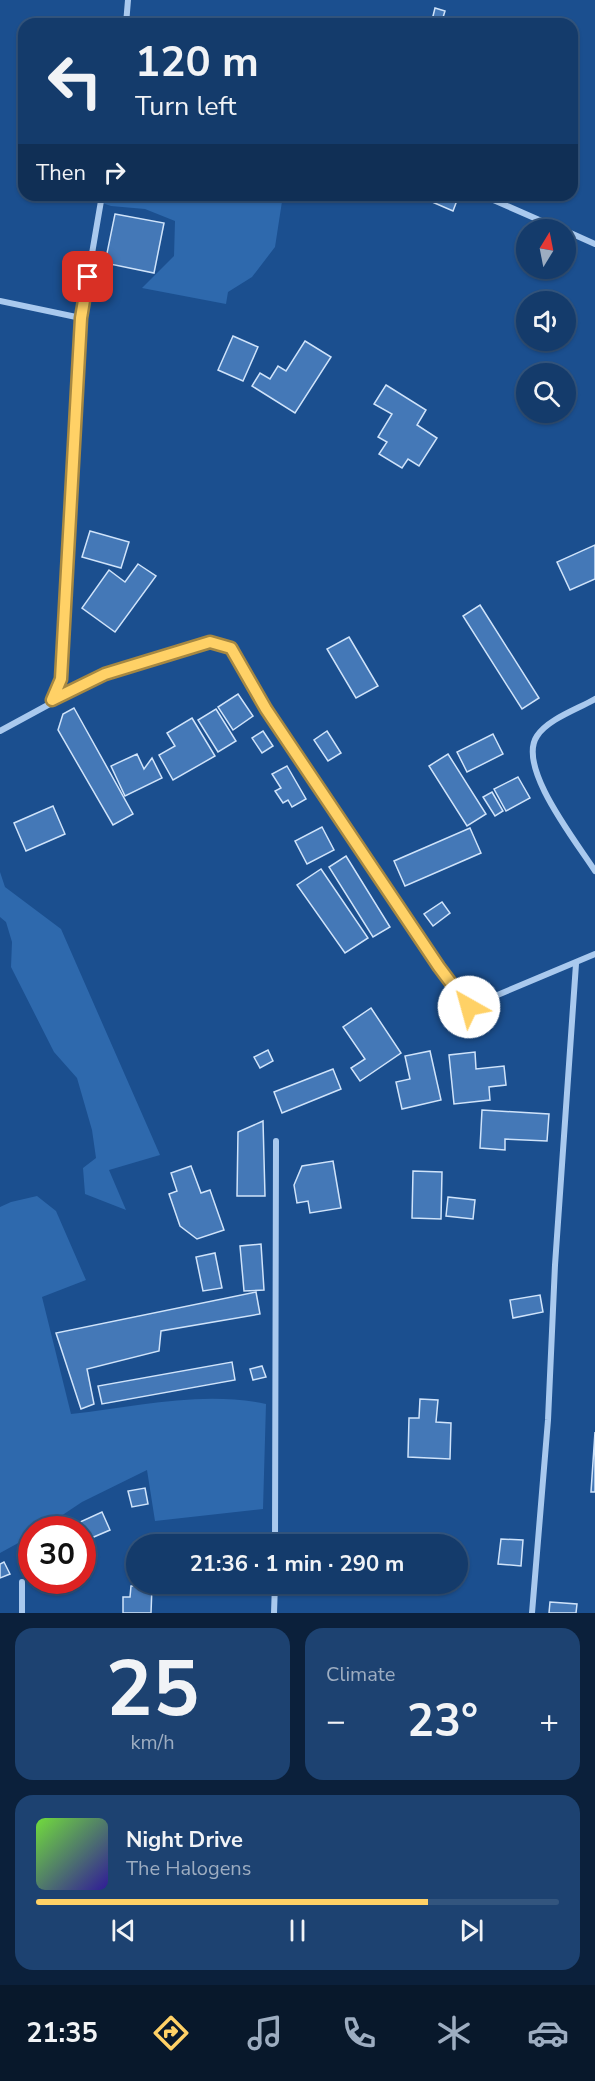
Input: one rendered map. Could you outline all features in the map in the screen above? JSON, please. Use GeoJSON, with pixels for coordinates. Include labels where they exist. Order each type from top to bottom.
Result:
{"type":"FeatureCollection","features":[{"type":"Feature","properties":{"kind":"street"},"geometry":{"type":"LineString","coordinates":[[126,18],[128,0]]}},
{"type":"Feature","properties":{"kind":"street"},"geometry":{"type":"LineString","coordinates":[[52,700],[61,679],[81,318],[101,201]]}},
{"type":"Feature","properties":{"kind":"street"},"geometry":{"type":"LineString","coordinates":[[496,201],[538,219]]}},
{"type":"Feature","properties":{"kind":"street"},"geometry":{"type":"LineString","coordinates":[[576,235],[595,244]]}},
{"type":"Feature","properties":{"kind":"street"},"geometry":{"type":"LineString","coordinates":[[0,301],[81,318]]}},
{"type":"Feature","properties":{"kind":"street"},"geometry":{"type":"LineString","coordinates":[[0,731],[52,700],[105,674],[210,642],[231,648],[266,709],[439,967],[469,1007],[576,964],[595,954]]}},
{"type":"Feature","properties":{"kind":"street"},"geometry":{"type":"LineString","coordinates":[[595,699],[543,728],[532,746],[534,768],[541,788],[595,871]]}},
{"type":"Feature","properties":{"kind":"street"},"geometry":{"type":"LineString","coordinates":[[532,1613],[548,1420],[555,1265],[576,964]]}},
{"type":"Feature","properties":{"kind":"street"},"geometry":{"type":"LineString","coordinates":[[275,1534],[276,1141]]}},
{"type":"Feature","properties":{"kind":"street"},"geometry":{"type":"LineString","coordinates":[[22,1594],[22,1613]]}},
{"type":"Feature","properties":{"kind":"street"},"geometry":{"type":"LineString","coordinates":[[274,1613],[275,1594]]}},
{"type":"Feature","properties":{"kind":"shaded area"},"geometry":{"type":"Polygon","coordinates":[[[96,201],[282,201],[275,247],[252,277],[228,292],[226,304],[142,288],[174,256],[175,221],[145,209],[111,206],[96,201]]]}},
{"type":"Feature","properties":{"kind":"shaded area"},"geometry":{"type":"Polygon","coordinates":[[[0,872],[5,887],[61,929],[160,1155],[109,1170],[126,1210],[85,1194],[83,1168],[96,1158],[92,1130],[77,1078],[54,1052],[11,967],[12,942],[6,922],[0,917],[0,872]]]}},
{"type":"Feature","properties":{"kind":"shaded area"},"geometry":{"type":"Polygon","coordinates":[[[37,1196],[56,1211],[86,1280],[42,1297],[71,1414],[193,1399],[242,1400],[266,1404],[263,1509],[155,1521],[147,1470],[82,1502],[61,1516],[18,1516],[18,1543],[0,1553],[0,1207],[37,1196]]]}},
{"type":"Feature","properties":{"kind":"building"},"geometry":{"type":"Polygon","coordinates":[[[435,8],[445,11],[443,18],[432,18],[435,8]]]}},
{"type":"Feature","properties":{"kind":"building"},"geometry":{"type":"Polygon","coordinates":[[[430,201],[457,201],[453,211],[430,201]]]}},
{"type":"Feature","properties":{"kind":"building"},"geometry":{"type":"Polygon","coordinates":[[[115,214],[164,223],[154,273],[105,263],[115,214]]]}},
{"type":"Feature","properties":{"kind":"building"},"geometry":{"type":"Polygon","coordinates":[[[233,336],[258,347],[243,381],[218,370],[233,336]]]}},
{"type":"Feature","properties":{"kind":"building"},"geometry":{"type":"Polygon","coordinates":[[[305,341],[331,357],[295,413],[252,386],[260,373],[270,379],[278,366],[286,371],[305,341]]]}},
{"type":"Feature","properties":{"kind":"building"},"geometry":{"type":"Polygon","coordinates":[[[386,385],[426,410],[417,425],[437,438],[419,466],[408,459],[402,468],[379,454],[387,442],[378,437],[392,414],[374,404],[386,385]]]}},
{"type":"Feature","properties":{"kind":"building"},"geometry":{"type":"Polygon","coordinates":[[[90,531],[129,542],[121,568],[82,557],[90,531]]]}},
{"type":"Feature","properties":{"kind":"building"},"geometry":{"type":"Polygon","coordinates":[[[595,545],[595,579],[570,590],[557,562],[595,545]]]}},
{"type":"Feature","properties":{"kind":"building"},"geometry":{"type":"Polygon","coordinates":[[[138,564],[156,576],[115,632],[82,608],[109,570],[125,582],[138,564]]]}},
{"type":"Feature","properties":{"kind":"building"},"geometry":{"type":"Polygon","coordinates":[[[480,605],[539,698],[522,709],[463,616],[480,605]]]}},
{"type":"Feature","properties":{"kind":"building"},"geometry":{"type":"Polygon","coordinates":[[[349,637],[378,686],[356,698],[327,649],[349,637]]]}},
{"type":"Feature","properties":{"kind":"building"},"geometry":{"type":"Polygon","coordinates":[[[238,694],[253,716],[233,730],[218,707],[238,694]]]}},
{"type":"Feature","properties":{"kind":"building"},"geometry":{"type":"Polygon","coordinates":[[[74,708],[133,814],[113,825],[58,730],[63,714],[74,708]]]}},
{"type":"Feature","properties":{"kind":"building"},"geometry":{"type":"Polygon","coordinates":[[[216,709],[236,741],[218,752],[198,720],[216,709]]]}},
{"type":"Feature","properties":{"kind":"building"},"geometry":{"type":"Polygon","coordinates":[[[192,718],[215,756],[173,780],[159,755],[175,746],[167,733],[192,718]]]}},
{"type":"Feature","properties":{"kind":"building"},"geometry":{"type":"Polygon","coordinates":[[[263,731],[273,746],[262,753],[252,738],[263,731]]]}},
{"type":"Feature","properties":{"kind":"building"},"geometry":{"type":"Polygon","coordinates":[[[327,731],[341,753],[328,761],[314,740],[327,731]]]}},
{"type":"Feature","properties":{"kind":"building"},"geometry":{"type":"Polygon","coordinates":[[[493,734],[503,754],[467,772],[457,752],[493,734]]]}},
{"type":"Feature","properties":{"kind":"building"},"geometry":{"type":"Polygon","coordinates":[[[137,754],[144,769],[152,758],[162,778],[125,796],[111,766],[137,754]]]}},
{"type":"Feature","properties":{"kind":"building"},"geometry":{"type":"Polygon","coordinates":[[[448,754],[486,814],[467,826],[429,766],[448,754]]]}},
{"type":"Feature","properties":{"kind":"building"},"geometry":{"type":"Polygon","coordinates":[[[287,766],[306,799],[292,807],[288,800],[283,803],[275,791],[281,788],[272,774],[287,766]]]}},
{"type":"Feature","properties":{"kind":"building"},"geometry":{"type":"Polygon","coordinates":[[[518,777],[530,798],[506,811],[494,789],[518,777]]]}},
{"type":"Feature","properties":{"kind":"building"},"geometry":{"type":"Polygon","coordinates":[[[492,792],[503,811],[495,816],[483,797],[492,792]]]}},
{"type":"Feature","properties":{"kind":"building"},"geometry":{"type":"Polygon","coordinates":[[[53,806],[65,834],[26,851],[14,823],[53,806]]]}},
{"type":"Feature","properties":{"kind":"building"},"geometry":{"type":"Polygon","coordinates":[[[322,827],[334,850],[307,864],[295,841],[322,827]]]}},
{"type":"Feature","properties":{"kind":"building"},"geometry":{"type":"Polygon","coordinates":[[[470,828],[481,853],[405,886],[394,861],[470,828]]]}},
{"type":"Feature","properties":{"kind":"building"},"geometry":{"type":"Polygon","coordinates":[[[346,856],[390,927],[373,937],[329,867],[346,856]]]}},
{"type":"Feature","properties":{"kind":"building"},"geometry":{"type":"Polygon","coordinates":[[[321,869],[368,938],[345,953],[297,885],[321,869]]]}},
{"type":"Feature","properties":{"kind":"building"},"geometry":{"type":"Polygon","coordinates":[[[442,902],[450,913],[433,926],[424,914],[442,902]]]}},
{"type":"Feature","properties":{"kind":"building"},"geometry":{"type":"Polygon","coordinates":[[[371,1008],[401,1053],[360,1081],[351,1068],[365,1059],[343,1027],[371,1008]]]}},
{"type":"Feature","properties":{"kind":"building"},"geometry":{"type":"Polygon","coordinates":[[[268,1050],[273,1061],[260,1068],[254,1057],[268,1050]]]}},
{"type":"Feature","properties":{"kind":"building"},"geometry":{"type":"Polygon","coordinates":[[[430,1051],[441,1100],[402,1109],[396,1082],[410,1079],[405,1056],[430,1051]]]}},
{"type":"Feature","properties":{"kind":"building"},"geometry":{"type":"Polygon","coordinates":[[[475,1052],[476,1069],[504,1066],[506,1085],[489,1087],[490,1100],[454,1104],[449,1055],[475,1052]]]}},
{"type":"Feature","properties":{"kind":"building"},"geometry":{"type":"Polygon","coordinates":[[[333,1069],[341,1089],[282,1113],[274,1092],[333,1069]]]}},
{"type":"Feature","properties":{"kind":"building"},"geometry":{"type":"Polygon","coordinates":[[[482,1110],[549,1114],[547,1141],[505,1139],[505,1150],[480,1148],[482,1110]]]}},
{"type":"Feature","properties":{"kind":"building"},"geometry":{"type":"Polygon","coordinates":[[[263,1121],[265,1196],[237,1196],[238,1132],[263,1121]]]}},
{"type":"Feature","properties":{"kind":"building"},"geometry":{"type":"Polygon","coordinates":[[[333,1161],[341,1208],[310,1213],[308,1201],[297,1203],[294,1185],[302,1166],[333,1161]]]}},
{"type":"Feature","properties":{"kind":"building"},"geometry":{"type":"Polygon","coordinates":[[[191,1166],[201,1193],[210,1190],[224,1230],[197,1239],[180,1226],[169,1194],[177,1191],[171,1173],[191,1166]]]}},
{"type":"Feature","properties":{"kind":"building"},"geometry":{"type":"Polygon","coordinates":[[[413,1171],[442,1172],[441,1219],[412,1218],[413,1171]]]}},
{"type":"Feature","properties":{"kind":"building"},"geometry":{"type":"Polygon","coordinates":[[[448,1197],[475,1200],[473,1219],[446,1216],[448,1197]]]}},
{"type":"Feature","properties":{"kind":"building"},"geometry":{"type":"Polygon","coordinates":[[[261,1244],[264,1290],[244,1291],[240,1246],[261,1244]]]}},
{"type":"Feature","properties":{"kind":"building"},"geometry":{"type":"Polygon","coordinates":[[[215,1253],[222,1288],[203,1291],[196,1257],[215,1253]]]}},
{"type":"Feature","properties":{"kind":"building"},"geometry":{"type":"Polygon","coordinates":[[[256,1292],[260,1314],[161,1331],[159,1351],[87,1369],[94,1404],[81,1409],[56,1333],[256,1292]]]}},
{"type":"Feature","properties":{"kind":"building"},"geometry":{"type":"Polygon","coordinates":[[[540,1295],[543,1312],[513,1318],[510,1300],[540,1295]]]}},
{"type":"Feature","properties":{"kind":"building"},"geometry":{"type":"Polygon","coordinates":[[[232,1362],[235,1380],[102,1404],[98,1386],[232,1362]]]}},
{"type":"Feature","properties":{"kind":"building"},"geometry":{"type":"Polygon","coordinates":[[[262,1366],[266,1377],[253,1380],[250,1369],[262,1366]]]}},
{"type":"Feature","properties":{"kind":"building"},"geometry":{"type":"Polygon","coordinates":[[[420,1399],[438,1400],[436,1422],[451,1423],[450,1459],[408,1457],[409,1418],[419,1418],[420,1399]]]}},
{"type":"Feature","properties":{"kind":"building"},"geometry":{"type":"Polygon","coordinates":[[[595,1432],[595,1492],[591,1492],[595,1432]]]}},
{"type":"Feature","properties":{"kind":"building"},"geometry":{"type":"Polygon","coordinates":[[[145,1488],[148,1504],[132,1507],[128,1491],[145,1488]]]}},
{"type":"Feature","properties":{"kind":"building"},"geometry":{"type":"Polygon","coordinates":[[[102,1512],[110,1530],[96,1536],[96,1516],[93,1516],[102,1512]]]}},
{"type":"Feature","properties":{"kind":"building"},"geometry":{"type":"Polygon","coordinates":[[[501,1539],[523,1540],[521,1566],[498,1564],[501,1539]]]}},
{"type":"Feature","properties":{"kind":"building"},"geometry":{"type":"Polygon","coordinates":[[[4,1562],[10,1574],[0,1578],[0,1564],[4,1562]]]}},
{"type":"Feature","properties":{"kind":"building"},"geometry":{"type":"Polygon","coordinates":[[[130,1594],[152,1594],[151,1613],[123,1613],[123,1597],[130,1597],[130,1594]]]}},
{"type":"Feature","properties":{"kind":"building"},"geometry":{"type":"Polygon","coordinates":[[[550,1602],[577,1604],[576,1613],[549,1613],[550,1602]]]}},
{"type":"Feature","properties":{"kind":"route"},"geometry":{"type":"LineString","coordinates":[[88,277],[81,318],[61,679],[52,700],[105,674],[210,642],[231,648],[266,709],[439,967],[469,1007]]}}]}
